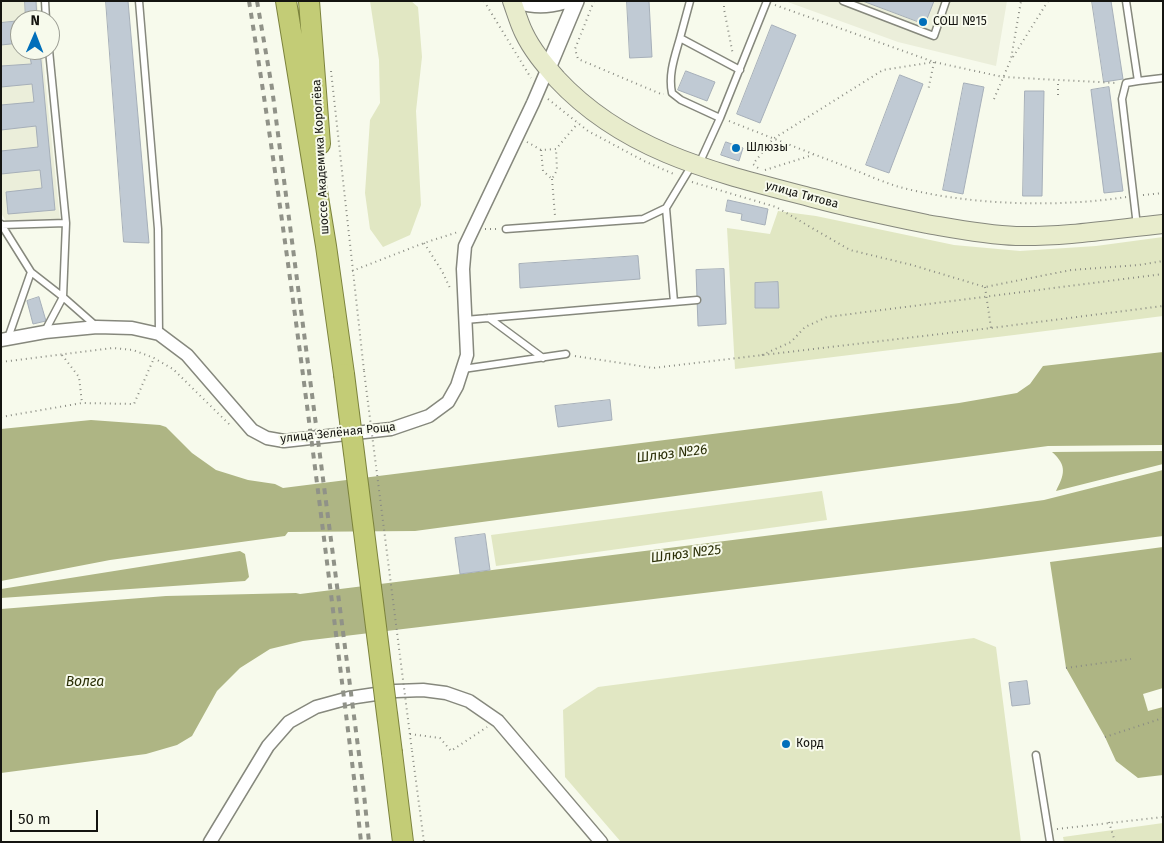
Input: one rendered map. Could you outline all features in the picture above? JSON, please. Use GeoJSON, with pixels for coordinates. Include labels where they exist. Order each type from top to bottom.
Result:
{"type":"FeatureCollection","features":[{"type":"Feature","properties":{"kind":"highway","name":"шоссе Академика Королёва"},"geometry":{"type":"LineString","coordinates":[[286,1],[326,246]]}},
{"type":"Feature","properties":{"kind":"highway","name":"шоссе Академика Королёва"},"geometry":{"type":"LineString","coordinates":[[309,1],[317,90],[326,246]]}},
{"type":"Feature","properties":{"kind":"highway"},"geometry":{"type":"LineString","coordinates":[[326,246],[403,842]]}},
{"type":"Feature","properties":{"kind":"main road"},"geometry":{"type":"LineString","coordinates":[[501,1],[523,33]]}},
{"type":"Feature","properties":{"kind":"main road","name":"улица Титова"},"geometry":{"type":"LineString","coordinates":[[512,1],[523,33],[537,55],[574,96],[630,137],[695,165],[842,206],[971,232],[1016,236],[1059,234],[1163,224]]}},
{"type":"Feature","properties":{"kind":"street"},"geometry":{"type":"LineString","coordinates":[[517,1],[549,6],[564,1]]}},
{"type":"Feature","properties":{"kind":"street"},"geometry":{"type":"LineString","coordinates":[[548,68],[576,1]]}},
{"type":"Feature","properties":{"kind":"street","name":"улица Зелёная Роща"},"geometry":{"type":"LineString","coordinates":[[4,340],[45,332],[97,327],[132,328],[159,334],[187,355],[252,430],[267,438],[284,441],[392,429],[429,416],[448,402],[458,386],[467,355],[463,269],[465,246],[548,68]]}},
{"type":"Feature","properties":{"kind":"street"},"geometry":{"type":"LineString","coordinates":[[210,842],[268,746],[289,722],[316,707],[349,698],[396,691],[423,690],[446,693],[469,702],[498,720],[601,842]]}},
{"type":"Feature","properties":{"kind":"lane"},"geometry":{"type":"LineString","coordinates":[[139,1],[158,228],[159,334]]}},
{"type":"Feature","properties":{"kind":"lane"},"geometry":{"type":"LineString","coordinates":[[690,1],[672,66],[670,84],[672,94],[720,118]]}},
{"type":"Feature","properties":{"kind":"lane"},"geometry":{"type":"LineString","coordinates":[[843,1],[934,36],[946,1]]}},
{"type":"Feature","properties":{"kind":"lane"},"geometry":{"type":"LineString","coordinates":[[1126,1],[1138,80]]}},
{"type":"Feature","properties":{"kind":"lane"},"geometry":{"type":"LineString","coordinates":[[506,229],[643,219],[666,208],[695,165],[720,118],[737,69],[767,2]]}},
{"type":"Feature","properties":{"kind":"lane"},"geometry":{"type":"LineString","coordinates":[[680,38],[737,69]]}},
{"type":"Feature","properties":{"kind":"lane"},"geometry":{"type":"LineString","coordinates":[[45,332],[63,297],[66,223],[50,60]]}},
{"type":"Feature","properties":{"kind":"lane"},"geometry":{"type":"LineString","coordinates":[[1137,227],[1122,99],[1126,83],[1163,78]]}},
{"type":"Feature","properties":{"kind":"lane"},"geometry":{"type":"LineString","coordinates":[[666,208],[674,302]]}},
{"type":"Feature","properties":{"kind":"lane"},"geometry":{"type":"LineString","coordinates":[[66,223],[2,225],[31,272],[97,327]]}},
{"type":"Feature","properties":{"kind":"lane"},"geometry":{"type":"LineString","coordinates":[[4,340],[31,272]]}},
{"type":"Feature","properties":{"kind":"lane"},"geometry":{"type":"LineString","coordinates":[[465,320],[697,300]]}},
{"type":"Feature","properties":{"kind":"lane"},"geometry":{"type":"LineString","coordinates":[[489,318],[543,358]]}},
{"type":"Feature","properties":{"kind":"lane"},"geometry":{"type":"LineString","coordinates":[[463,369],[566,354]]}},
{"type":"Feature","properties":{"kind":"lane"},"geometry":{"type":"LineString","coordinates":[[1036,756],[1050,842]]}},
{"type":"Feature","properties":{"kind":"path"},"geometry":{"type":"LineString","coordinates":[[594,1],[575,49],[578,59],[661,94],[672,94]]}},
{"type":"Feature","properties":{"kind":"path"},"geometry":{"type":"LineString","coordinates":[[724,1],[724,9],[737,69]]}},
{"type":"Feature","properties":{"kind":"path"},"geometry":{"type":"LineString","coordinates":[[1011,59],[1021,1]]}},
{"type":"Feature","properties":{"kind":"path"},"geometry":{"type":"LineString","coordinates":[[994,100],[1011,59],[1048,1]]}},
{"type":"Feature","properties":{"kind":"path"},"geometry":{"type":"LineString","coordinates":[[767,2],[934,62],[1003,77],[1126,83]]}},
{"type":"Feature","properties":{"kind":"path"},"geometry":{"type":"LineString","coordinates":[[928,90],[934,62]]}},
{"type":"Feature","properties":{"kind":"path"},"geometry":{"type":"LineString","coordinates":[[814,154],[763,171],[753,164],[773,138],[883,70],[934,62]]}},
{"type":"Feature","properties":{"kind":"path"},"geometry":{"type":"LineString","coordinates":[[331,70],[364,372],[424,842]]}},
{"type":"Feature","properties":{"kind":"path"},"geometry":{"type":"LineString","coordinates":[[1058,80],[1058,95]]}},
{"type":"Feature","properties":{"kind":"path"},"geometry":{"type":"LineString","coordinates":[[720,118],[894,185],[936,196],[1058,203],[1107,200],[1163,193]]}},
{"type":"Feature","properties":{"kind":"path"},"geometry":{"type":"LineString","coordinates":[[556,225],[552,179],[557,170],[556,149],[578,123]]}},
{"type":"Feature","properties":{"kind":"path"},"geometry":{"type":"LineString","coordinates":[[528,142],[541,150],[556,149]]}},
{"type":"Feature","properties":{"kind":"path"},"geometry":{"type":"LineString","coordinates":[[541,150],[543,171],[552,179]]}},
{"type":"Feature","properties":{"kind":"path"},"geometry":{"type":"LineString","coordinates":[[352,270],[424,243],[463,231],[473,229],[506,229]]}},
{"type":"Feature","properties":{"kind":"path"},"geometry":{"type":"LineString","coordinates":[[424,243],[442,271],[454,295]]}},
{"type":"Feature","properties":{"kind":"path"},"geometry":{"type":"LineString","coordinates":[[850,250],[912,265],[985,287],[1071,270],[1139,265],[1163,261]]}},
{"type":"Feature","properties":{"kind":"path"},"geometry":{"type":"LineString","coordinates":[[760,356],[791,342],[806,327],[827,317],[1163,274]]}},
{"type":"Feature","properties":{"kind":"path"},"geometry":{"type":"LineString","coordinates":[[985,287],[992,328]]}},
{"type":"Feature","properties":{"kind":"path"},"geometry":{"type":"LineString","coordinates":[[566,354],[653,368],[1163,306]]}},
{"type":"Feature","properties":{"kind":"path"},"geometry":{"type":"LineString","coordinates":[[1,362],[113,348],[133,350],[154,358],[173,369],[230,425]]}},
{"type":"Feature","properties":{"kind":"path"},"geometry":{"type":"LineString","coordinates":[[62,355],[79,377],[82,403]]}},
{"type":"Feature","properties":{"kind":"path"},"geometry":{"type":"LineString","coordinates":[[1,417],[82,403],[134,404],[154,358]]}},
{"type":"Feature","properties":{"kind":"path"},"geometry":{"type":"LineString","coordinates":[[366,437],[375,436]]}},
{"type":"Feature","properties":{"kind":"path"},"geometry":{"type":"LineString","coordinates":[[1066,668],[1131,659]]}},
{"type":"Feature","properties":{"kind":"path"},"geometry":{"type":"LineString","coordinates":[[1106,737],[1163,718]]}},
{"type":"Feature","properties":{"kind":"path"},"geometry":{"type":"LineString","coordinates":[[410,734],[440,738],[451,751],[498,720]]}},
{"type":"Feature","properties":{"kind":"path"},"geometry":{"type":"LineString","coordinates":[[1048,830],[1163,817]]}},
{"type":"Feature","properties":{"kind":"path"},"geometry":{"type":"LineString","coordinates":[[1109,822],[1115,842]]}},
{"type":"Feature","properties":{"kind":"shaded area"},"geometry":{"type":"Polygon","coordinates":[[[1,1],[37,1],[38,10],[10,10],[10,60],[43,60],[60,219],[6,221],[1,213],[1,1]]]}},
{"type":"Feature","properties":{"kind":"shaded area"},"geometry":{"type":"Polygon","coordinates":[[[370,1],[411,1],[418,7],[422,57],[416,111],[421,205],[410,235],[383,247],[370,229],[365,193],[370,120],[380,103],[379,60],[370,1]]]}},
{"type":"Feature","properties":{"kind":"shaded area","name":"СОШ №15"},"geometry":{"type":"Polygon","coordinates":[[[785,1],[1007,1],[996,66],[898,42],[785,1]]]}},
{"type":"Feature","properties":{"kind":"shaded area"},"geometry":{"type":"Polygon","coordinates":[[[778,211],[816,216],[954,245],[1020,251],[1096,246],[1163,237],[1163,316],[735,369],[727,228],[770,234],[778,211]]]}},
{"type":"Feature","properties":{"kind":"shaded area"},"geometry":{"type":"Polygon","coordinates":[[[822,491],[827,520],[496,566],[491,535],[822,491]]]}},
{"type":"Feature","properties":{"kind":"shaded area","name":"Корд"},"geometry":{"type":"Polygon","coordinates":[[[974,638],[996,647],[1021,842],[621,842],[565,777],[563,710],[598,687],[974,638]]]}},
{"type":"Feature","properties":{"kind":"shaded area"},"geometry":{"type":"Polygon","coordinates":[[[1163,823],[1163,842],[1064,842],[1063,837],[1163,823]]]}},
{"type":"Feature","properties":{"kind":"water","name":"Шлюз №26"},"geometry":{"type":"Polygon","coordinates":[[[1163,352],[1163,445],[1048,446],[415,531],[288,532],[285,536],[110,560],[1,581],[1,429],[91,420],[160,425],[166,427],[192,453],[216,470],[248,480],[275,484],[283,488],[959,403],[1017,393],[1030,384],[1043,366],[1163,352]]]}},
{"type":"Feature","properties":{"kind":"water"},"geometry":{"type":"Polygon","coordinates":[[[1163,451],[1163,464],[1056,491],[1063,471],[1060,462],[1052,452],[1163,451]]]}},
{"type":"Feature","properties":{"kind":"water"},"geometry":{"type":"Polygon","coordinates":[[[1163,470],[1163,536],[979,560],[303,641],[270,649],[240,668],[217,691],[192,736],[177,745],[146,754],[1,773],[1,609],[166,596],[300,594],[1044,500],[1163,470]]]}},
{"type":"Feature","properties":{"kind":"water"},"geometry":{"type":"Polygon","coordinates":[[[1163,547],[1163,775],[1138,778],[1116,761],[1105,737],[1066,668],[1050,562],[1163,547]]]}},
{"type":"Feature","properties":{"kind":"water"},"geometry":{"type":"Polygon","coordinates":[[[240,551],[245,554],[249,577],[245,581],[1,598],[1,589],[240,551]]]}},
{"type":"Feature","properties":{"kind":"pier"},"geometry":{"type":"Polygon","coordinates":[[[1163,688],[1163,707],[1148,711],[1143,694],[1163,688]]]}},
{"type":"Feature","properties":{"kind":"building"},"geometry":{"type":"Polygon","coordinates":[[[25,1],[36,1],[36,10],[25,10],[25,1]]]}},
{"type":"Feature","properties":{"kind":"building"},"geometry":{"type":"Polygon","coordinates":[[[106,1],[128,1],[149,243],[124,242],[106,1]]]}},
{"type":"Feature","properties":{"kind":"building"},"geometry":{"type":"Polygon","coordinates":[[[627,1],[649,1],[652,57],[630,58],[627,1]]]}},
{"type":"Feature","properties":{"kind":"building"},"geometry":{"type":"Polygon","coordinates":[[[863,1],[934,1],[925,24],[863,1]]]}},
{"type":"Feature","properties":{"kind":"building"},"geometry":{"type":"Polygon","coordinates":[[[1092,1],[1111,1],[1123,79],[1104,82],[1092,1]]]}},
{"type":"Feature","properties":{"kind":"building"},"geometry":{"type":"Polygon","coordinates":[[[10,22],[10,44],[1,45],[1,23],[10,22]]]}},
{"type":"Feature","properties":{"kind":"building"},"geometry":{"type":"Polygon","coordinates":[[[772,25],[796,35],[760,123],[737,114],[772,25]]]}},
{"type":"Feature","properties":{"kind":"building"},"geometry":{"type":"Polygon","coordinates":[[[30,60],[41,60],[55,210],[8,214],[6,192],[42,188],[40,170],[1,174],[1,151],[38,147],[36,126],[1,130],[1,105],[34,102],[32,84],[1,87],[1,66],[31,64],[30,60]]]}},
{"type":"Feature","properties":{"kind":"building"},"geometry":{"type":"Polygon","coordinates":[[[686,71],[715,82],[707,101],[678,90],[686,71]]]}},
{"type":"Feature","properties":{"kind":"building"},"geometry":{"type":"Polygon","coordinates":[[[900,75],[923,84],[889,173],[866,165],[900,75]]]}},
{"type":"Feature","properties":{"kind":"building"},"geometry":{"type":"Polygon","coordinates":[[[964,83],[984,87],[963,194],[943,190],[964,83]]]}},
{"type":"Feature","properties":{"kind":"building"},"geometry":{"type":"Polygon","coordinates":[[[1109,87],[1123,191],[1104,193],[1091,90],[1109,87]]]}},
{"type":"Feature","properties":{"kind":"building"},"geometry":{"type":"Polygon","coordinates":[[[1025,91],[1044,91],[1042,196],[1023,196],[1025,91]]]}},
{"type":"Feature","properties":{"kind":"building"},"geometry":{"type":"Polygon","coordinates":[[[726,142],[743,148],[739,161],[721,155],[726,142]]]}},
{"type":"Feature","properties":{"kind":"building"},"geometry":{"type":"Polygon","coordinates":[[[728,200],[768,209],[765,225],[741,220],[742,214],[726,211],[728,200]]]}},
{"type":"Feature","properties":{"kind":"building"},"geometry":{"type":"Polygon","coordinates":[[[638,256],[640,279],[520,288],[519,264],[638,256]]]}},
{"type":"Feature","properties":{"kind":"building"},"geometry":{"type":"Polygon","coordinates":[[[724,269],[726,324],[698,326],[696,270],[724,269]]]}},
{"type":"Feature","properties":{"kind":"building"},"geometry":{"type":"Polygon","coordinates":[[[778,282],[779,308],[755,308],[755,283],[778,282]]]}},
{"type":"Feature","properties":{"kind":"building"},"geometry":{"type":"Polygon","coordinates":[[[39,297],[46,321],[33,324],[27,301],[39,297]]]}},
{"type":"Feature","properties":{"kind":"building"},"geometry":{"type":"Polygon","coordinates":[[[610,400],[612,420],[558,427],[555,406],[610,400]]]}},
{"type":"Feature","properties":{"kind":"building"},"geometry":{"type":"Polygon","coordinates":[[[485,534],[490,570],[460,574],[455,538],[485,534]]]}},
{"type":"Feature","properties":{"kind":"building"},"geometry":{"type":"Polygon","coordinates":[[[1027,681],[1030,704],[1012,706],[1009,683],[1027,681]]]}},
{"type":"Feature","properties":{"kind":"railway"},"geometry":{"type":"LineString","coordinates":[[249,1],[279,197],[361,842]]}},
{"type":"Feature","properties":{"kind":"railway"},"geometry":{"type":"LineString","coordinates":[[257,1],[272,88],[369,842]]}},
{"type":"Feature","properties":{"kind":"place","name":"СОШ №15"},"geometry":{"type":"Point","coordinates":[923,22]}},
{"type":"Feature","properties":{"kind":"place","name":"Шлюзы"},"geometry":{"type":"Point","coordinates":[736,148]}},
{"type":"Feature","properties":{"kind":"place","name":"Корд"},"geometry":{"type":"Point","coordinates":[786,744]}},
{"type":"Feature","properties":{"kind":"water label","name":"Шлюз №25"},"geometry":{"type":"Point","coordinates":[686,554]}},
{"type":"Feature","properties":{"kind":"water label","name":"Волга"},"geometry":{"type":"Point","coordinates":[85,682]}}]}
